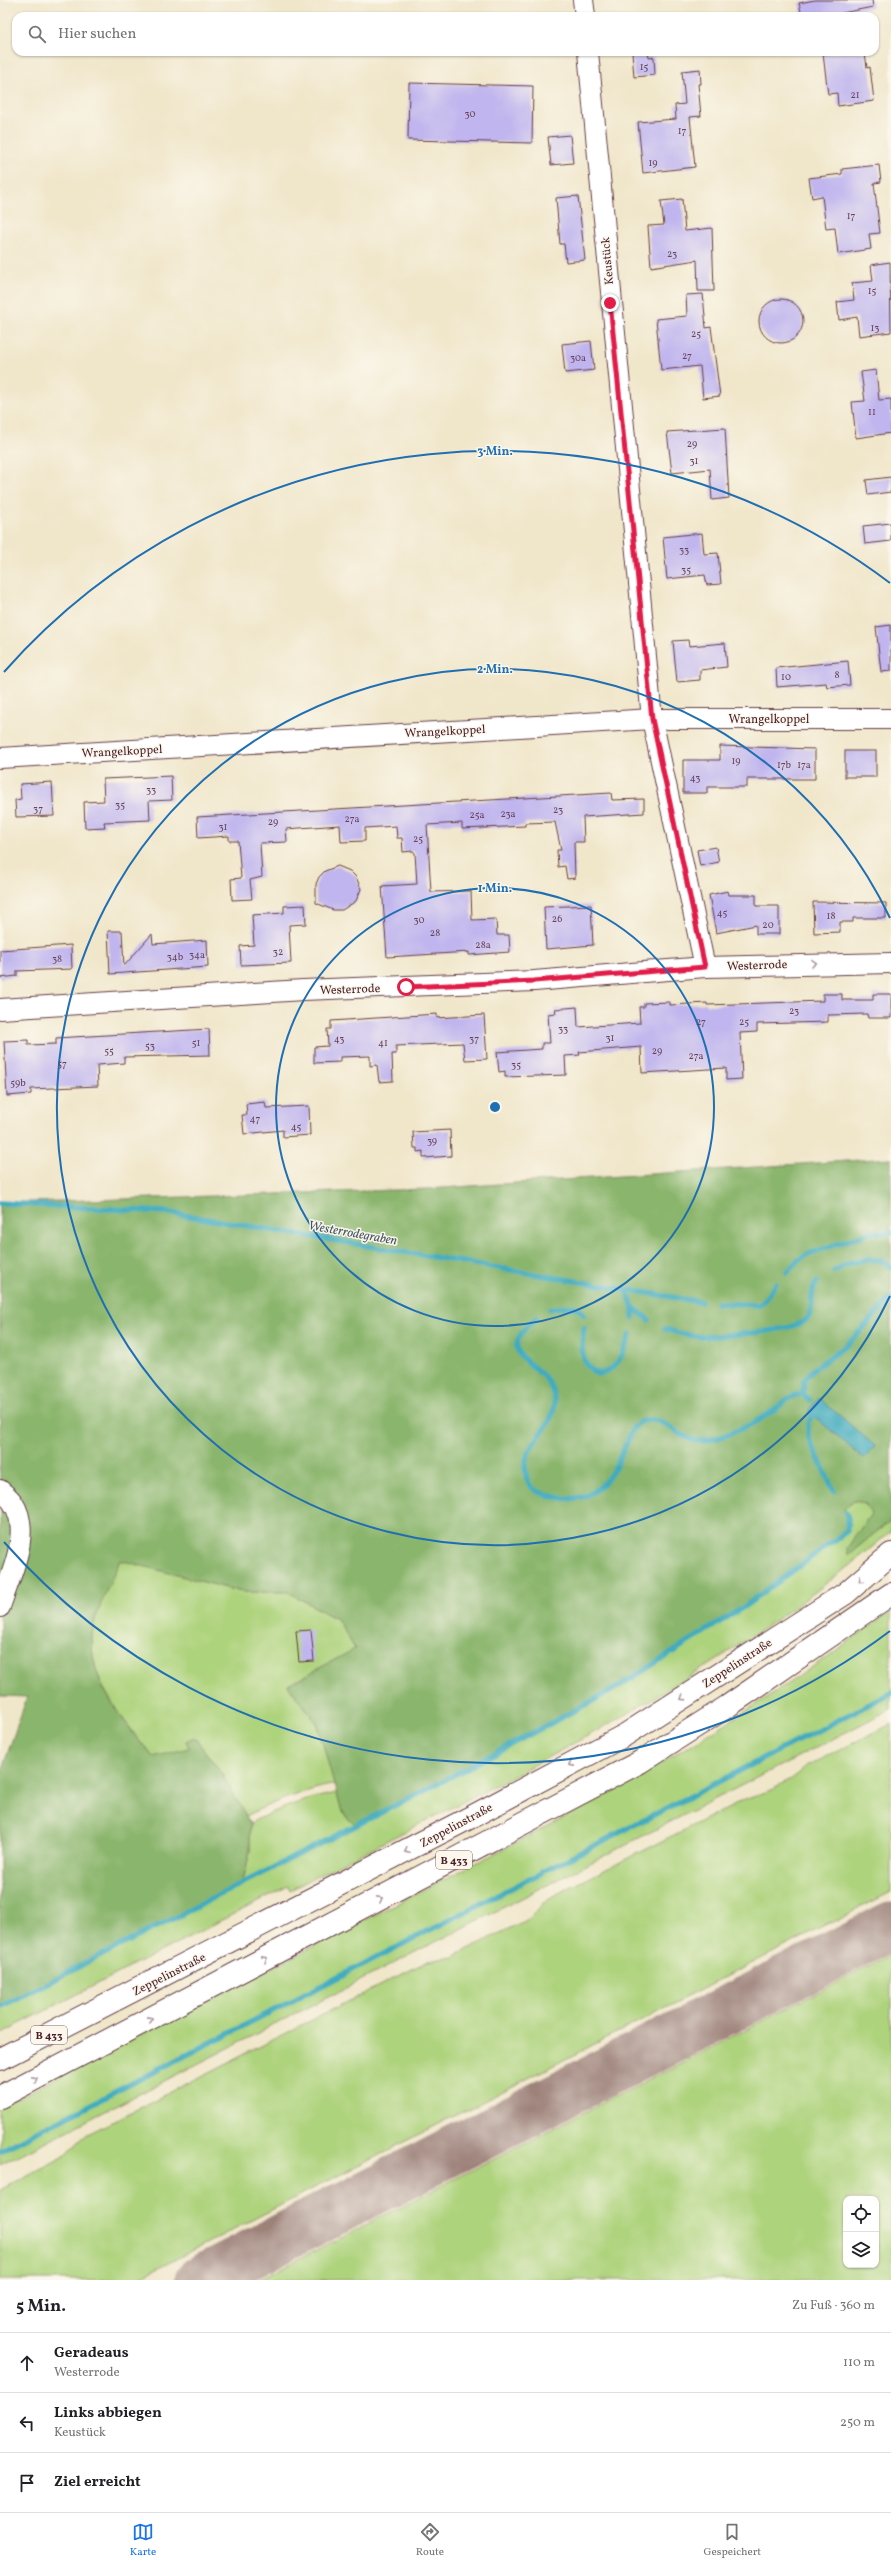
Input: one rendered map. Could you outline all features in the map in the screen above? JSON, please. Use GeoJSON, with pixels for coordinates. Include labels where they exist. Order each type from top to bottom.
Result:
{"type":"FeatureCollection","features":[{"type":"Feature","properties":{"kind":"highway","name":"Zeppelinstraße"},"geometry":{"type":"LineString","coordinates":[[0,2059],[476,1815],[625,1734],[846,1593],[891,1554]]}},
{"type":"Feature","properties":{"kind":"highway","name":"B 433"},"geometry":{"type":"LineString","coordinates":[[0,2097],[640,1762],[728,1706],[891,1594]]}},
{"type":"Feature","properties":{"kind":"street"},"geometry":{"type":"LineString","coordinates":[[583,0],[584,12]]}},
{"type":"Feature","properties":{"kind":"street","name":"Keustück"},"geometry":{"type":"LineString","coordinates":[[588,56],[652,719],[705,967]]}},
{"type":"Feature","properties":{"kind":"street","name":"Wrangelkoppel"},"geometry":{"type":"LineString","coordinates":[[0,758],[652,719],[891,719]]}},
{"type":"Feature","properties":{"kind":"street","name":"Westerrode"},"geometry":{"type":"LineString","coordinates":[[0,1008],[295,991],[534,981],[705,967],[891,962]]}},
{"type":"Feature","properties":{"kind":"street"},"geometry":{"type":"LineString","coordinates":[[0,1490],[13,1503],[19,1516],[20,1532],[18,1550],[0,1607]]}},
{"type":"Feature","properties":{"kind":"green space"},"geometry":{"type":"Polygon","coordinates":[[[891,1158],[891,1520],[848,1555],[847,1548],[871,1514],[865,1503],[854,1501],[844,1509],[848,1520],[847,1531],[745,1606],[613,1690],[357,1825],[348,1819],[341,1809],[317,1723],[288,1685],[355,1649],[338,1620],[288,1592],[242,1592],[120,1560],[101,1603],[93,1628],[92,1647],[95,1665],[101,1682],[119,1713],[153,1757],[189,1748],[186,1741],[194,1737],[222,1774],[250,1823],[250,1851],[242,1885],[0,2007],[0,1775],[27,1697],[0,1696],[0,1203],[426,1189],[891,1158]]]}},
{"type":"Feature","properties":{"kind":"green space"},"geometry":{"type":"Polygon","coordinates":[[[854,1501],[865,1503],[871,1514],[847,1548],[848,1555],[891,1520],[891,1531],[823,1586],[751,1637],[677,1684],[524,1770],[290,1890],[288,1886],[0,2034],[0,2007],[242,1885],[250,1851],[250,1823],[292,1805],[337,1793],[341,1809],[348,1819],[846,1513],[844,1509],[854,1501]]]}},
{"type":"Feature","properties":{"kind":"green space"},"geometry":{"type":"Polygon","coordinates":[[[120,1560],[242,1592],[288,1592],[338,1620],[355,1649],[288,1685],[317,1723],[335,1784],[289,1797],[246,1816],[222,1774],[194,1737],[190,1748],[153,1757],[109,1698],[95,1665],[92,1647],[93,1628],[97,1612],[120,1560]]]}},
{"type":"Feature","properties":{"kind":"green space"},"geometry":{"type":"Polygon","coordinates":[[[891,1610],[891,1709],[0,2165],[0,2107],[589,1805],[705,1736],[781,1688],[855,1637],[891,1610]]]}},
{"type":"Feature","properties":{"kind":"green space"},"geometry":{"type":"Polygon","coordinates":[[[891,1724],[891,1892],[135,2280],[0,2280],[0,2190],[63,2157],[86,2135],[428,1961],[453,1957],[530,1918],[547,1899],[747,1798],[779,1786],[793,1778],[806,1767],[891,1724]]]}},
{"type":"Feature","properties":{"kind":"green space"},"geometry":{"type":"Polygon","coordinates":[[[891,1955],[891,2280],[258,2280],[891,1955]]]}},
{"type":"Feature","properties":{"kind":"water"},"geometry":{"type":"Polygon","coordinates":[[[819,1398],[875,1446],[864,1459],[808,1411],[819,1398]]]}},
{"type":"Feature","properties":{"kind":"building"},"geometry":{"type":"Polygon","coordinates":[[[815,0],[872,0],[873,7],[847,12],[801,12],[799,3],[815,0]]]}},
{"type":"Feature","properties":{"kind":"building"},"geometry":{"type":"Polygon","coordinates":[[[632,56],[649,56],[649,58],[654,57],[655,75],[634,77],[632,56]]]}},
{"type":"Feature","properties":{"kind":"building"},"geometry":{"type":"Polygon","coordinates":[[[823,56],[866,56],[867,68],[870,67],[874,101],[838,106],[837,93],[828,94],[823,56]]]}},
{"type":"Feature","properties":{"kind":"building"},"geometry":{"type":"Polygon","coordinates":[[[700,69],[701,84],[698,84],[701,116],[690,117],[695,167],[643,173],[638,122],[676,119],[675,105],[685,104],[682,71],[700,69]]]}},
{"type":"Feature","properties":{"kind":"building"},"geometry":{"type":"Polygon","coordinates":[[[409,83],[533,86],[532,143],[408,140],[409,83]]]}},
{"type":"Feature","properties":{"kind":"building"},"geometry":{"type":"Polygon","coordinates":[[[570,135],[573,163],[551,165],[548,137],[570,135]]]}},
{"type":"Feature","properties":{"kind":"building"},"geometry":{"type":"Polygon","coordinates":[[[879,165],[881,182],[874,183],[880,233],[869,234],[871,249],[838,254],[835,228],[826,229],[822,196],[812,198],[809,178],[842,174],[842,169],[879,165]]]}},
{"type":"Feature","properties":{"kind":"building"},"geometry":{"type":"Polygon","coordinates":[[[578,196],[585,260],[566,262],[564,244],[560,244],[556,198],[578,196]]]}},
{"type":"Feature","properties":{"kind":"building"},"geometry":{"type":"Polygon","coordinates":[[[682,199],[685,231],[712,228],[714,291],[698,291],[697,260],[651,267],[648,226],[664,225],[661,201],[682,199]]]}},
{"type":"Feature","properties":{"kind":"building"},"geometry":{"type":"Polygon","coordinates":[[[890,262],[891,332],[859,336],[857,317],[839,320],[837,302],[854,300],[852,283],[873,281],[871,265],[890,262]]]}},
{"type":"Feature","properties":{"kind":"building"},"geometry":{"type":"Polygon","coordinates":[[[703,294],[706,328],[711,327],[720,396],[703,398],[700,366],[661,370],[656,319],[687,316],[686,295],[703,294]]]}},
{"type":"Feature","properties":{"kind":"building"},"geometry":{"type":"Polygon","coordinates":[[[781,299],[793,303],[799,309],[803,321],[799,333],[793,339],[781,343],[769,339],[763,333],[759,321],[763,309],[769,303],[781,299]]]}},
{"type":"Feature","properties":{"kind":"building"},"geometry":{"type":"Polygon","coordinates":[[[591,341],[594,370],[565,373],[562,344],[591,341]]]}},
{"type":"Feature","properties":{"kind":"building"},"geometry":{"type":"Polygon","coordinates":[[[876,370],[879,400],[891,399],[891,433],[856,438],[852,402],[865,401],[861,372],[876,370]]]}},
{"type":"Feature","properties":{"kind":"building"},"geometry":{"type":"Polygon","coordinates":[[[725,428],[729,498],[712,500],[710,469],[672,473],[667,432],[725,428]]]}},
{"type":"Feature","properties":{"kind":"building"},"geometry":{"type":"Polygon","coordinates":[[[891,477],[891,492],[868,495],[866,480],[891,477]]]}},
{"type":"Feature","properties":{"kind":"building"},"geometry":{"type":"Polygon","coordinates":[[[891,523],[891,541],[865,544],[863,526],[891,523]]]}},
{"type":"Feature","properties":{"kind":"building"},"geometry":{"type":"Polygon","coordinates":[[[702,533],[704,554],[718,553],[721,584],[707,585],[705,575],[667,579],[663,537],[702,533]]]}},
{"type":"Feature","properties":{"kind":"building"},"geometry":{"type":"Polygon","coordinates":[[[891,625],[891,671],[881,672],[876,627],[891,625]]]}},
{"type":"Feature","properties":{"kind":"building"},"geometry":{"type":"Polygon","coordinates":[[[688,640],[689,646],[725,643],[727,667],[700,670],[700,680],[677,682],[673,641],[688,640]]]}},
{"type":"Feature","properties":{"kind":"building"},"geometry":{"type":"Polygon","coordinates":[[[848,661],[850,685],[827,687],[826,683],[777,687],[776,668],[848,661]]]}},
{"type":"Feature","properties":{"kind":"building"},"geometry":{"type":"Polygon","coordinates":[[[720,746],[815,749],[815,779],[747,779],[747,787],[707,787],[707,793],[683,793],[683,760],[720,760],[720,746]]]}},
{"type":"Feature","properties":{"kind":"building"},"geometry":{"type":"Polygon","coordinates":[[[845,751],[876,751],[876,777],[845,777],[845,751]]]}},
{"type":"Feature","properties":{"kind":"building"},"geometry":{"type":"Polygon","coordinates":[[[171,776],[172,800],[149,801],[150,820],[104,822],[105,827],[85,828],[84,802],[104,801],[103,779],[171,776]]]}},
{"type":"Feature","properties":{"kind":"building"},"geometry":{"type":"Polygon","coordinates":[[[52,782],[54,816],[16,817],[15,800],[21,799],[20,784],[52,782]]]}},
{"type":"Feature","properties":{"kind":"building"},"geometry":{"type":"Polygon","coordinates":[[[611,793],[612,800],[644,799],[644,813],[583,817],[584,842],[574,842],[575,878],[567,879],[565,866],[558,867],[557,850],[561,850],[555,822],[525,823],[525,826],[462,829],[462,823],[427,825],[431,892],[471,891],[472,920],[496,919],[497,935],[509,935],[510,952],[469,955],[469,952],[387,957],[382,886],[417,884],[415,853],[413,851],[403,852],[402,838],[397,838],[396,826],[365,828],[365,841],[341,842],[340,825],[286,829],[287,842],[260,843],[262,877],[250,880],[252,899],[232,900],[231,879],[241,878],[238,841],[229,841],[229,836],[198,838],[197,817],[611,793]]]}},
{"type":"Feature","properties":{"kind":"building"},"geometry":{"type":"Polygon","coordinates":[[[716,847],[719,862],[700,866],[697,850],[716,847]]]}},
{"type":"Feature","properties":{"kind":"building"},"geometry":{"type":"Polygon","coordinates":[[[338,866],[350,871],[356,877],[361,889],[356,901],[342,910],[333,910],[316,903],[316,884],[319,877],[325,871],[338,866]]]}},
{"type":"Feature","properties":{"kind":"building"},"geometry":{"type":"Polygon","coordinates":[[[728,891],[729,895],[756,895],[756,906],[779,906],[779,934],[756,934],[756,925],[716,933],[709,895],[728,891]]]}},
{"type":"Feature","properties":{"kind":"building"},"geometry":{"type":"Polygon","coordinates":[[[813,902],[886,903],[886,918],[853,918],[853,922],[840,922],[840,932],[814,933],[813,902]]]}},
{"type":"Feature","properties":{"kind":"building"},"geometry":{"type":"Polygon","coordinates":[[[305,905],[306,924],[289,925],[291,963],[241,965],[240,946],[254,945],[252,915],[284,913],[284,906],[305,905]]]}},
{"type":"Feature","properties":{"kind":"building"},"geometry":{"type":"Polygon","coordinates":[[[591,905],[593,945],[546,949],[544,907],[591,905]]]}},
{"type":"Feature","properties":{"kind":"building"},"geometry":{"type":"Polygon","coordinates":[[[108,931],[122,931],[124,966],[152,934],[153,944],[207,940],[208,967],[110,974],[108,931]]]}},
{"type":"Feature","properties":{"kind":"building"},"geometry":{"type":"Polygon","coordinates":[[[71,945],[72,969],[17,971],[17,976],[0,978],[0,950],[71,945]]]}},
{"type":"Feature","properties":{"kind":"building"},"geometry":{"type":"Polygon","coordinates":[[[823,994],[842,994],[842,1000],[873,1000],[873,994],[891,994],[891,1018],[868,1018],[867,1014],[828,1015],[828,1022],[757,1024],[757,1032],[740,1033],[742,1079],[726,1080],[726,1068],[642,1073],[641,1047],[579,1052],[580,1055],[565,1056],[566,1075],[505,1077],[505,1071],[499,1072],[497,1052],[542,1049],[542,1043],[550,1043],[548,1014],[556,1013],[555,1009],[577,1007],[578,1027],[640,1023],[639,1007],[644,1007],[644,1003],[670,1002],[670,1005],[707,1003],[707,1005],[823,1001],[823,994]]]}},
{"type":"Feature","properties":{"kind":"building"},"geometry":{"type":"Polygon","coordinates":[[[437,1014],[437,1018],[484,1015],[487,1059],[465,1060],[463,1043],[396,1046],[396,1054],[392,1054],[393,1081],[379,1082],[377,1065],[370,1066],[370,1056],[340,1057],[340,1062],[314,1063],[314,1047],[328,1046],[327,1029],[331,1029],[331,1021],[437,1014]]]}},
{"type":"Feature","properties":{"kind":"building"},"geometry":{"type":"Polygon","coordinates":[[[209,1029],[210,1055],[124,1057],[124,1063],[97,1065],[98,1086],[31,1089],[31,1094],[7,1096],[4,1041],[28,1040],[28,1045],[56,1044],[56,1038],[209,1029]]]}},
{"type":"Feature","properties":{"kind":"building"},"geometry":{"type":"Polygon","coordinates":[[[265,1102],[266,1108],[309,1106],[310,1135],[283,1137],[283,1130],[244,1134],[242,1115],[247,1115],[246,1104],[265,1102]]]}},
{"type":"Feature","properties":{"kind":"building"},"geometry":{"type":"Polygon","coordinates":[[[450,1130],[451,1156],[423,1158],[423,1151],[417,1152],[417,1148],[414,1148],[413,1132],[450,1130]]]}},
{"type":"Feature","properties":{"kind":"building"},"geometry":{"type":"Polygon","coordinates":[[[311,1630],[314,1661],[299,1662],[296,1631],[311,1630]]]}},
{"type":"Feature","properties":{"kind":"waterway","name":"Westerrodegraben"},"geometry":{"type":"LineString","coordinates":[[0,1203],[165,1212],[701,1302]]}},
{"type":"Feature","properties":{"kind":"waterway","name":"Westerrodegraben"},"geometry":{"type":"LineString","coordinates":[[787,1273],[797,1261],[808,1254],[872,1232],[891,1233]]}},
{"type":"Feature","properties":{"kind":"waterway"},"geometry":{"type":"LineString","coordinates":[[834,1271],[847,1264],[863,1260],[879,1260],[891,1268]]}},
{"type":"Feature","properties":{"kind":"waterway"},"geometry":{"type":"LineString","coordinates":[[665,1329],[691,1336],[719,1336],[754,1333],[800,1324],[807,1319],[811,1311],[814,1287],[817,1282]]}},
{"type":"Feature","properties":{"kind":"waterway","name":"Westerrodegraben"},"geometry":{"type":"LineString","coordinates":[[717,1303],[758,1305],[763,1302],[776,1284]]}},
{"type":"Feature","properties":{"kind":"waterway"},"geometry":{"type":"LineString","coordinates":[[626,1290],[633,1307],[649,1320]]}},
{"type":"Feature","properties":{"kind":"waterway"},"geometry":{"type":"LineString","coordinates":[[810,1400],[803,1394],[804,1380],[814,1369],[848,1344],[891,1298]]}},
{"type":"Feature","properties":{"kind":"waterway"},"geometry":{"type":"LineString","coordinates":[[550,1309],[569,1306],[577,1308],[584,1315]]}},
{"type":"Feature","properties":{"kind":"waterway"},"geometry":{"type":"LineString","coordinates":[[633,1307],[633,1318]]}},
{"type":"Feature","properties":{"kind":"waterway"},"geometry":{"type":"LineString","coordinates":[[536,1318],[522,1332],[517,1343],[518,1352],[543,1376],[550,1385],[554,1398],[554,1410],[550,1420],[532,1446],[527,1456],[525,1466],[527,1479],[531,1486],[548,1495],[567,1499],[580,1498],[591,1494],[600,1487],[615,1467],[633,1429],[640,1422],[656,1420],[664,1423],[685,1437],[700,1441],[708,1440],[746,1427],[770,1413],[789,1398],[803,1394]]}},
{"type":"Feature","properties":{"kind":"waterway"},"geometry":{"type":"LineString","coordinates":[[584,1328],[582,1342],[584,1360],[587,1366],[598,1374],[605,1372],[616,1365],[630,1334]]}},
{"type":"Feature","properties":{"kind":"waterway"},"geometry":{"type":"LineString","coordinates":[[810,1419],[813,1415]]}},
{"type":"Feature","properties":{"kind":"waterway"},"geometry":{"type":"LineString","coordinates":[[808,1424],[808,1437],[834,1491]]}},
{"type":"Feature","properties":{"kind":"waterway"},"geometry":{"type":"LineString","coordinates":[[0,2007],[439,1783],[613,1690],[745,1606],[847,1531],[848,1520],[846,1513]]}},
{"type":"Feature","properties":{"kind":"waterway"},"geometry":{"type":"LineString","coordinates":[[0,2151],[891,1693]]}},
{"type":"Feature","properties":{"kind":"taxiway"},"geometry":{"type":"LineString","coordinates":[[200,2280],[891,1926]]}},
{"type":"Feature","properties":{"kind":"route"},"geometry":{"type":"LineString","coordinates":[[406,987],[534,981],[705,967],[652,719],[610,303]]}}]}
